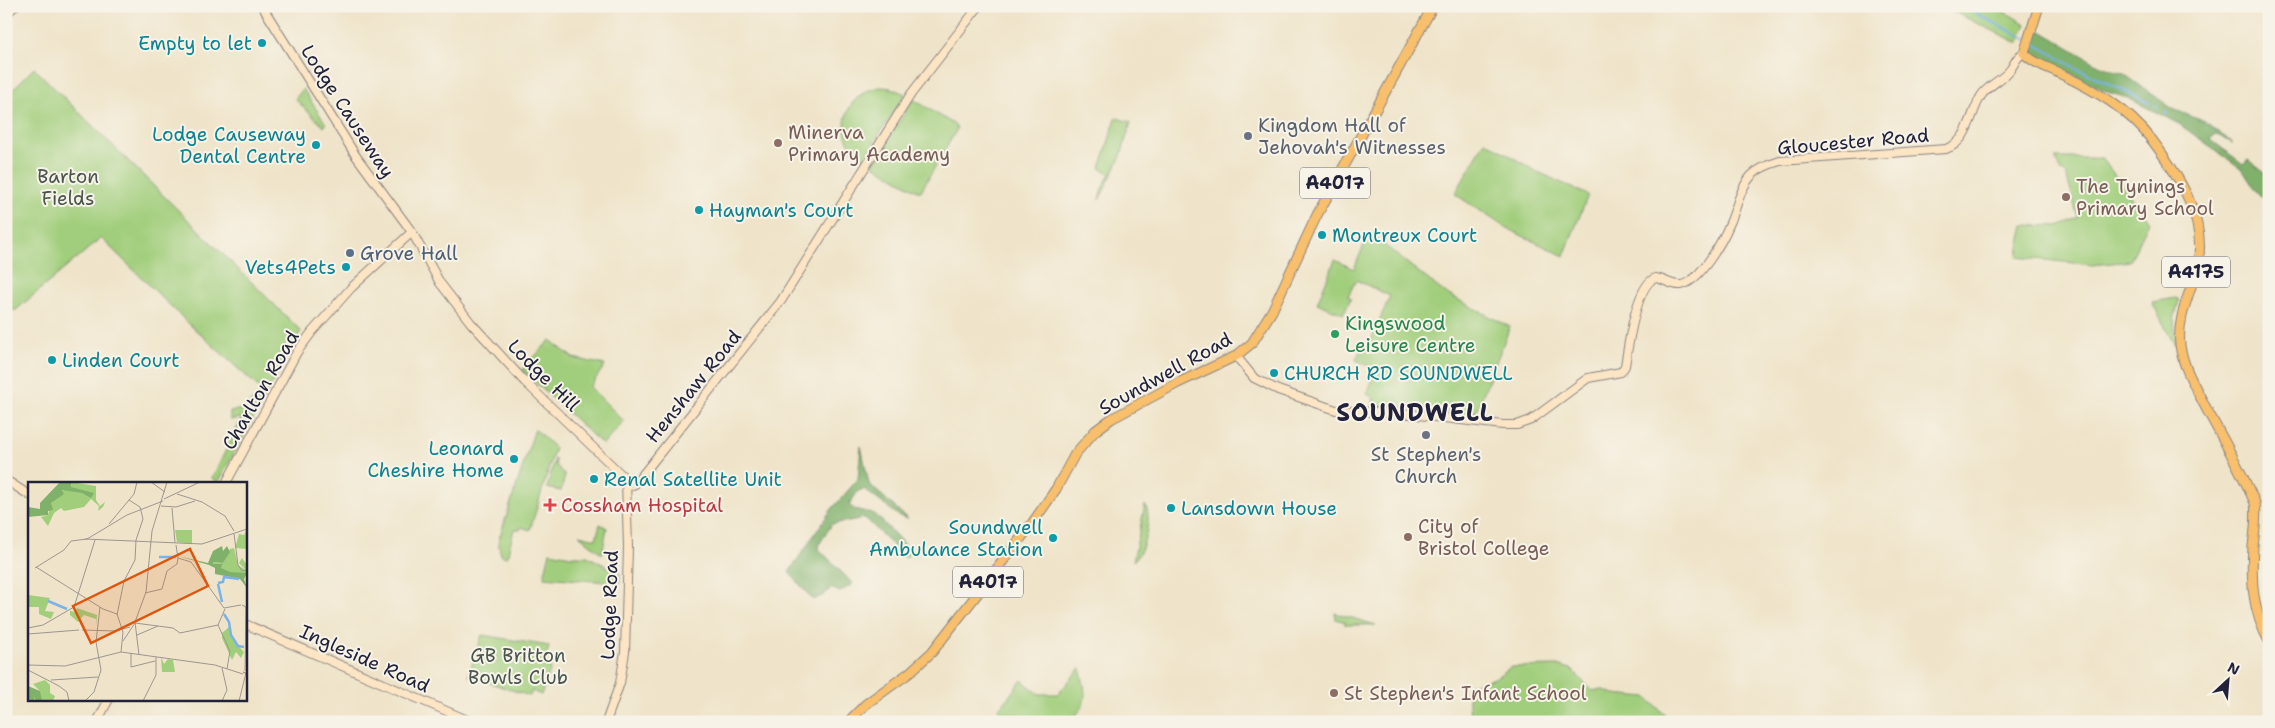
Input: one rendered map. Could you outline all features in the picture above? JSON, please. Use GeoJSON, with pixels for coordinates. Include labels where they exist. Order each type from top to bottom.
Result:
{"type":"FeatureCollection","features":[{"type":"Feature","properties":{"kind":"main road","name":"Soundwell Road"},"geometry":{"type":"LineString","coordinates":[[848,722],[866,704],[909,673],[932,652],[1031,525],[1056,489],[1074,454],[1094,431],[1111,419],[1236,356],[1252,343],[1263,328],[1317,215],[1396,77],[1433,6]]}},
{"type":"Feature","properties":{"kind":"main road"},"geometry":{"type":"LineString","coordinates":[[2025,50],[2038,6]]}},
{"type":"Feature","properties":{"kind":"main road","name":"A4175"},"geometry":{"type":"LineString","coordinates":[[2025,50],[2026,56],[2098,92],[2130,116],[2163,156],[2191,206],[2198,223],[2200,244],[2196,270],[2182,312],[2180,346],[2191,379],[2255,503],[2257,514],[2253,553],[2253,596],[2261,627],[2269,641]]}},
{"type":"Feature","properties":{"kind":"street"},"geometry":{"type":"LineString","coordinates":[[6,14],[15,6]]}},
{"type":"Feature","properties":{"kind":"street","name":"Lodge Causeway"},"geometry":{"type":"LineString","coordinates":[[262,6],[356,156],[412,232],[440,283]]}},
{"type":"Feature","properties":{"kind":"street","name":"Henshaw Road"},"geometry":{"type":"LineString","coordinates":[[627,488],[635,484],[781,301],[911,94],[979,6]]}},
{"type":"Feature","properties":{"kind":"street","name":"Gloucester Road"},"geometry":{"type":"LineString","coordinates":[[1236,356],[1254,378],[1278,390],[1336,410],[1410,414],[1503,426],[1517,425],[1531,420],[1588,378],[1621,372],[1625,366],[1632,324],[1647,284],[1656,278],[1680,285],[1690,282],[1696,276],[1715,251],[1730,223],[1742,190],[1752,175],[1762,168],[1780,161],[1953,147],[1963,137],[1982,94],[2008,73],[2019,55],[2025,50]]}},
{"type":"Feature","properties":{"kind":"street","name":"Charlton Road"},"geometry":{"type":"LineString","coordinates":[[227,482],[298,352],[312,332],[351,288],[412,232]]}},
{"type":"Feature","properties":{"kind":"street","name":"Lodge Hill"},"geometry":{"type":"LineString","coordinates":[[440,283],[471,323],[525,382],[621,472],[626,479],[627,488]]}},
{"type":"Feature","properties":{"kind":"street"},"geometry":{"type":"LineString","coordinates":[[6,480],[28,493]]}},
{"type":"Feature","properties":{"kind":"street","name":"Lodge Road"},"geometry":{"type":"LineString","coordinates":[[606,722],[620,683],[625,652],[627,488]]}},
{"type":"Feature","properties":{"kind":"street","name":"Ingleside Road"},"geometry":{"type":"LineString","coordinates":[[246,624],[472,722]]}},
{"type":"Feature","properties":{"kind":"street"},"geometry":{"type":"LineString","coordinates":[[97,722],[108,700]]}},
{"type":"Feature","properties":{"kind":"green space"},"geometry":{"type":"Polygon","coordinates":[[[1942,6],[1994,6],[2026,24],[2018,43],[1942,6]]]}},
{"type":"Feature","properties":{"kind":"green space"},"geometry":{"type":"Polygon","coordinates":[[[2036,28],[2099,65],[2124,74],[2173,109],[2203,121],[2233,143],[2215,134],[2211,140],[2243,164],[2248,160],[2269,176],[2269,205],[2256,191],[2242,169],[2179,124],[2128,98],[2107,92],[2031,53],[2028,48],[2036,28]]]}},
{"type":"Feature","properties":{"kind":"green space","name":"Barton Fields"},"geometry":{"type":"Polygon","coordinates":[[[34,68],[301,331],[266,394],[187,322],[101,238],[16,310],[6,310],[6,96],[34,68]]]}},
{"type":"Feature","properties":{"kind":"green space"},"geometry":{"type":"Polygon","coordinates":[[[881,87],[891,88],[905,94],[863,160],[853,150],[847,140],[846,117],[850,106],[858,97],[868,91],[881,87]]]}},
{"type":"Feature","properties":{"kind":"green space"},"geometry":{"type":"Polygon","coordinates":[[[303,89],[326,124],[324,127],[295,99],[303,89]]]}},
{"type":"Feature","properties":{"kind":"green space"},"geometry":{"type":"Polygon","coordinates":[[[913,99],[955,125],[957,129],[921,191],[917,191],[873,165],[913,99]]]}},
{"type":"Feature","properties":{"kind":"green space"},"geometry":{"type":"Polygon","coordinates":[[[1116,118],[1131,122],[1121,156],[1099,200],[1102,188],[1110,174],[1100,168],[1116,118]]]}},
{"type":"Feature","properties":{"kind":"green space"},"geometry":{"type":"Polygon","coordinates":[[[1485,141],[1536,171],[1588,195],[1564,256],[1506,228],[1455,194],[1485,141]]]}},
{"type":"Feature","properties":{"kind":"green space","name":"The Tynings Primary School"},"geometry":{"type":"Polygon","coordinates":[[[2055,158],[2102,158],[2149,222],[2130,261],[2092,265],[2017,257],[2024,225],[2058,226],[2078,218],[2066,174],[2061,172],[2055,158]]]}},
{"type":"Feature","properties":{"kind":"green space"},"geometry":{"type":"Polygon","coordinates":[[[1369,233],[1445,293],[1510,327],[1474,417],[1409,407],[1373,407],[1373,397],[1367,394],[1375,373],[1373,368],[1356,360],[1361,349],[1366,351],[1390,296],[1356,280],[1348,296],[1351,298],[1343,314],[1317,303],[1335,260],[1354,269],[1369,233]]]}},
{"type":"Feature","properties":{"kind":"green space"},"geometry":{"type":"Polygon","coordinates":[[[2176,298],[2179,300],[2174,320],[2176,343],[2174,344],[2152,302],[2176,298]]]}},
{"type":"Feature","properties":{"kind":"green space"},"geometry":{"type":"Polygon","coordinates":[[[550,340],[573,358],[605,365],[590,387],[624,421],[603,445],[522,370],[550,340]]]}},
{"type":"Feature","properties":{"kind":"green space"},"geometry":{"type":"Polygon","coordinates":[[[261,392],[266,395],[217,482],[211,477],[242,418],[230,420],[230,412],[245,408],[261,392]]]}},
{"type":"Feature","properties":{"kind":"green space"},"geometry":{"type":"Polygon","coordinates":[[[535,429],[555,448],[530,530],[521,527],[520,530],[514,529],[507,557],[501,555],[498,542],[535,429]]]}},
{"type":"Feature","properties":{"kind":"green space"},"geometry":{"type":"Polygon","coordinates":[[[861,446],[869,484],[908,519],[899,516],[864,489],[858,491],[849,505],[854,509],[875,514],[909,549],[910,554],[905,558],[865,518],[832,524],[820,543],[819,549],[853,584],[840,592],[831,588],[824,595],[813,600],[789,572],[831,510],[858,479],[861,446]]]}},
{"type":"Feature","properties":{"kind":"green space"},"geometry":{"type":"Polygon","coordinates":[[[555,459],[556,465],[565,476],[561,491],[547,488],[555,459]]]}},
{"type":"Feature","properties":{"kind":"green space"},"geometry":{"type":"Polygon","coordinates":[[[1145,505],[1148,525],[1141,551],[1133,561],[1145,505]]]}},
{"type":"Feature","properties":{"kind":"green space"},"geometry":{"type":"Polygon","coordinates":[[[600,524],[607,528],[602,554],[579,535],[596,539],[600,524]]]}},
{"type":"Feature","properties":{"kind":"green space"},"geometry":{"type":"Polygon","coordinates":[[[550,552],[571,556],[587,556],[620,573],[620,583],[544,577],[550,552]]]}},
{"type":"Feature","properties":{"kind":"green space"},"geometry":{"type":"Polygon","coordinates":[[[1335,613],[1376,625],[1345,625],[1345,622],[1336,619],[1335,613]]]}},
{"type":"Feature","properties":{"kind":"green space","name":"GB Britton Bowls Club"},"geometry":{"type":"Polygon","coordinates":[[[482,635],[549,646],[544,665],[551,668],[541,695],[532,691],[530,696],[468,676],[482,635]]]}},
{"type":"Feature","properties":{"kind":"green space"},"geometry":{"type":"Polygon","coordinates":[[[1560,666],[1571,669],[1593,691],[1601,689],[1614,694],[1646,697],[1673,722],[1470,722],[1468,685],[1495,678],[1511,667],[1560,666]]]}},
{"type":"Feature","properties":{"kind":"green space"},"geometry":{"type":"Polygon","coordinates":[[[1080,668],[1085,698],[1076,716],[1069,722],[1030,722],[1027,720],[1025,722],[1011,722],[998,710],[1022,680],[1039,694],[1058,694],[1080,668]]]}},
{"type":"Feature","properties":{"kind":"waterway"},"geometry":{"type":"LineString","coordinates":[[1961,6],[2026,39]]}},
{"type":"Feature","properties":{"kind":"waterway"},"geometry":{"type":"LineString","coordinates":[[2030,41],[2076,68],[2150,103]]}},
{"type":"Feature","properties":{"kind":"waterway"},"geometry":{"type":"LineString","coordinates":[[2165,112],[2169,114]]}},
{"type":"Feature","properties":{"kind":"place","name":"Empty to let"},"geometry":{"type":"Point","coordinates":[262,43]}},
{"type":"Feature","properties":{"kind":"place","name":"Kingdom Hall of Jehovah's Witnesses"},"geometry":{"type":"Point","coordinates":[1248,136]}},
{"type":"Feature","properties":{"kind":"place","name":"Minerva Primary Academy"},"geometry":{"type":"Point","coordinates":[778,143]}},
{"type":"Feature","properties":{"kind":"place","name":"Lodge Causeway Dental Centre"},"geometry":{"type":"Point","coordinates":[316,145]}},
{"type":"Feature","properties":{"kind":"place","name":"The Tynings Primary School"},"geometry":{"type":"Point","coordinates":[2066,197]}},
{"type":"Feature","properties":{"kind":"place","name":"Hayman's Court"},"geometry":{"type":"Point","coordinates":[699,210]}},
{"type":"Feature","properties":{"kind":"place","name":"Montreux Court"},"geometry":{"type":"Point","coordinates":[1322,235]}},
{"type":"Feature","properties":{"kind":"place","name":"Grove Hall"},"geometry":{"type":"Point","coordinates":[350,253]}},
{"type":"Feature","properties":{"kind":"place","name":"Vets4Pets"},"geometry":{"type":"Point","coordinates":[346,267]}},
{"type":"Feature","properties":{"kind":"place","name":"Kingswood Leisure Centre"},"geometry":{"type":"Point","coordinates":[1335,334]}},
{"type":"Feature","properties":{"kind":"place","name":"Linden Court"},"geometry":{"type":"Point","coordinates":[52,360]}},
{"type":"Feature","properties":{"kind":"place","name":"CHURCH RD SOUNDWELL"},"geometry":{"type":"Point","coordinates":[1274,373]}},
{"type":"Feature","properties":{"kind":"place","name":"St Stephen's Church"},"geometry":{"type":"Point","coordinates":[1426,435]}},
{"type":"Feature","properties":{"kind":"place","name":"Leonard Cheshire Home"},"geometry":{"type":"Point","coordinates":[514,459]}},
{"type":"Feature","properties":{"kind":"place","name":"Renal Satellite Unit"},"geometry":{"type":"Point","coordinates":[594,479]}},
{"type":"Feature","properties":{"kind":"place","name":"Cossham Hospital"},"geometry":{"type":"Point","coordinates":[550,505]}},
{"type":"Feature","properties":{"kind":"place","name":"Lansdown House"},"geometry":{"type":"Point","coordinates":[1171,508]}},
{"type":"Feature","properties":{"kind":"place","name":"City of Bristol College"},"geometry":{"type":"Point","coordinates":[1408,537]}},
{"type":"Feature","properties":{"kind":"place","name":"Soundwell Ambulance Station"},"geometry":{"type":"Point","coordinates":[1053,538]}},
{"type":"Feature","properties":{"kind":"place","name":"St Stephen's Infant School"},"geometry":{"type":"Point","coordinates":[1334,693]}},
{"type":"Feature","properties":{"kind":"district","name":"SOUNDWELL"},"geometry":{"type":"Point","coordinates":[1415,413]}}]}
